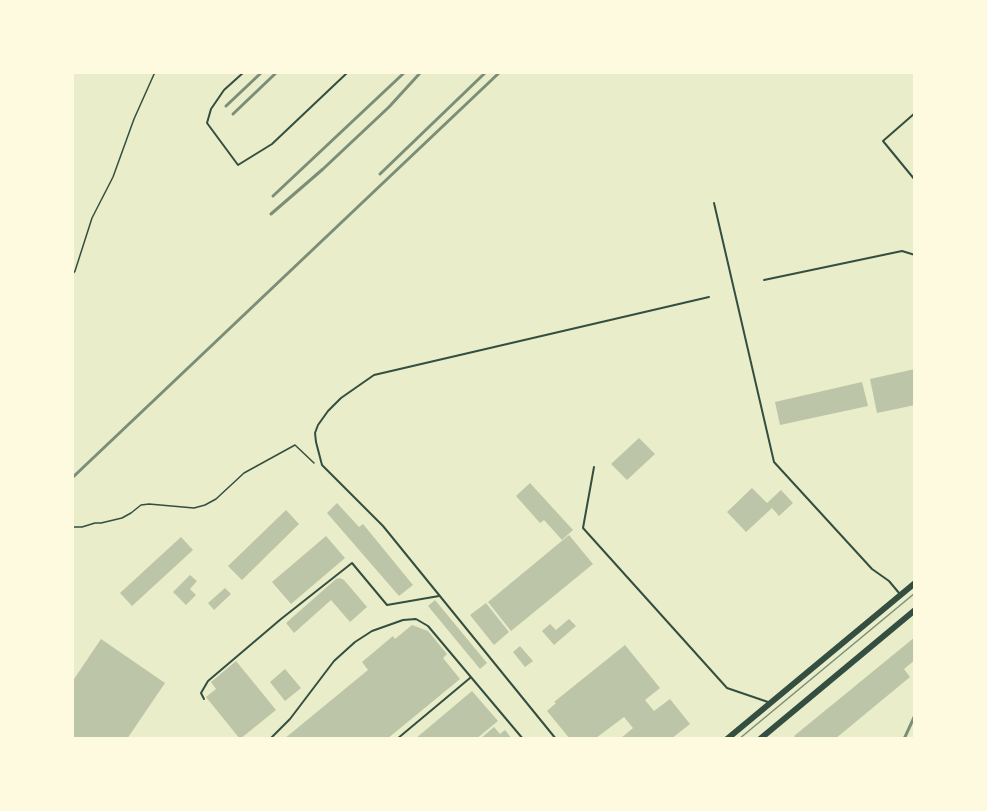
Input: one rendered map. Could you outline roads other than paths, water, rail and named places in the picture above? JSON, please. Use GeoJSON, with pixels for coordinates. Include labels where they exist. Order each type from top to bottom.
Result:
{"type":"FeatureCollection","features":[{"type":"Feature","properties":{"kind":"main road"},"geometry":{"type":"LineString","coordinates":[[728,739],[915,583]]}},
{"type":"Feature","properties":{"kind":"main road"},"geometry":{"type":"LineString","coordinates":[[760,739],[915,610]]}},
{"type":"Feature","properties":{"kind":"lane"},"geometry":{"type":"LineString","coordinates":[[244,72],[224,90],[211,110],[207,123],[238,165],[272,144],[348,72]]}},
{"type":"Feature","properties":{"kind":"lane"},"geometry":{"type":"LineString","coordinates":[[915,113],[884,141],[915,180]]}},
{"type":"Feature","properties":{"kind":"lane"},"geometry":{"type":"LineString","coordinates":[[714,203],[774,462],[872,569],[889,581],[901,595]]}},
{"type":"Feature","properties":{"kind":"lane"},"geometry":{"type":"LineString","coordinates":[[764,280],[902,251],[915,255]]}},
{"type":"Feature","properties":{"kind":"lane"},"geometry":{"type":"LineString","coordinates":[[556,739],[383,526],[322,465],[315,433],[328,411],[341,398],[374,375],[709,297]]}},
{"type":"Feature","properties":{"kind":"lane"},"geometry":{"type":"LineString","coordinates":[[594,467],[584,528],[728,688],[770,703]]}},
{"type":"Feature","properties":{"kind":"lane"},"geometry":{"type":"LineString","coordinates":[[204,699],[201,693],[208,681],[352,563],[387,605],[439,596]]}},
{"type":"Feature","properties":{"kind":"lane"},"geometry":{"type":"LineString","coordinates":[[270,739],[290,719],[334,661],[355,642],[372,631],[403,620],[416,619],[428,626],[523,739]]}},
{"type":"Feature","properties":{"kind":"lane"},"geometry":{"type":"LineString","coordinates":[[397,739],[470,678]]}},
{"type":"Feature","properties":{"kind":"tram line"},"geometry":{"type":"LineString","coordinates":[[739,739],[915,593]]}},
{"type":"Feature","properties":{"kind":"railway"},"geometry":{"type":"LineString","coordinates":[[226,106],[262,72]]}},
{"type":"Feature","properties":{"kind":"railway"},"geometry":{"type":"LineString","coordinates":[[233,114],[277,72]]}},
{"type":"Feature","properties":{"kind":"railway"},"geometry":{"type":"LineString","coordinates":[[273,196],[405,72]]}},
{"type":"Feature","properties":{"kind":"railway"},"geometry":{"type":"LineString","coordinates":[[271,214],[389,107],[421,72]]}},
{"type":"Feature","properties":{"kind":"railway"},"geometry":{"type":"LineString","coordinates":[[380,174],[486,72]]}},
{"type":"Feature","properties":{"kind":"railway"},"geometry":{"type":"LineString","coordinates":[[72,478],[500,72]]}},
{"type":"Feature","properties":{"kind":"railway"},"geometry":{"type":"LineString","coordinates":[[904,739],[915,715]]}}]}
